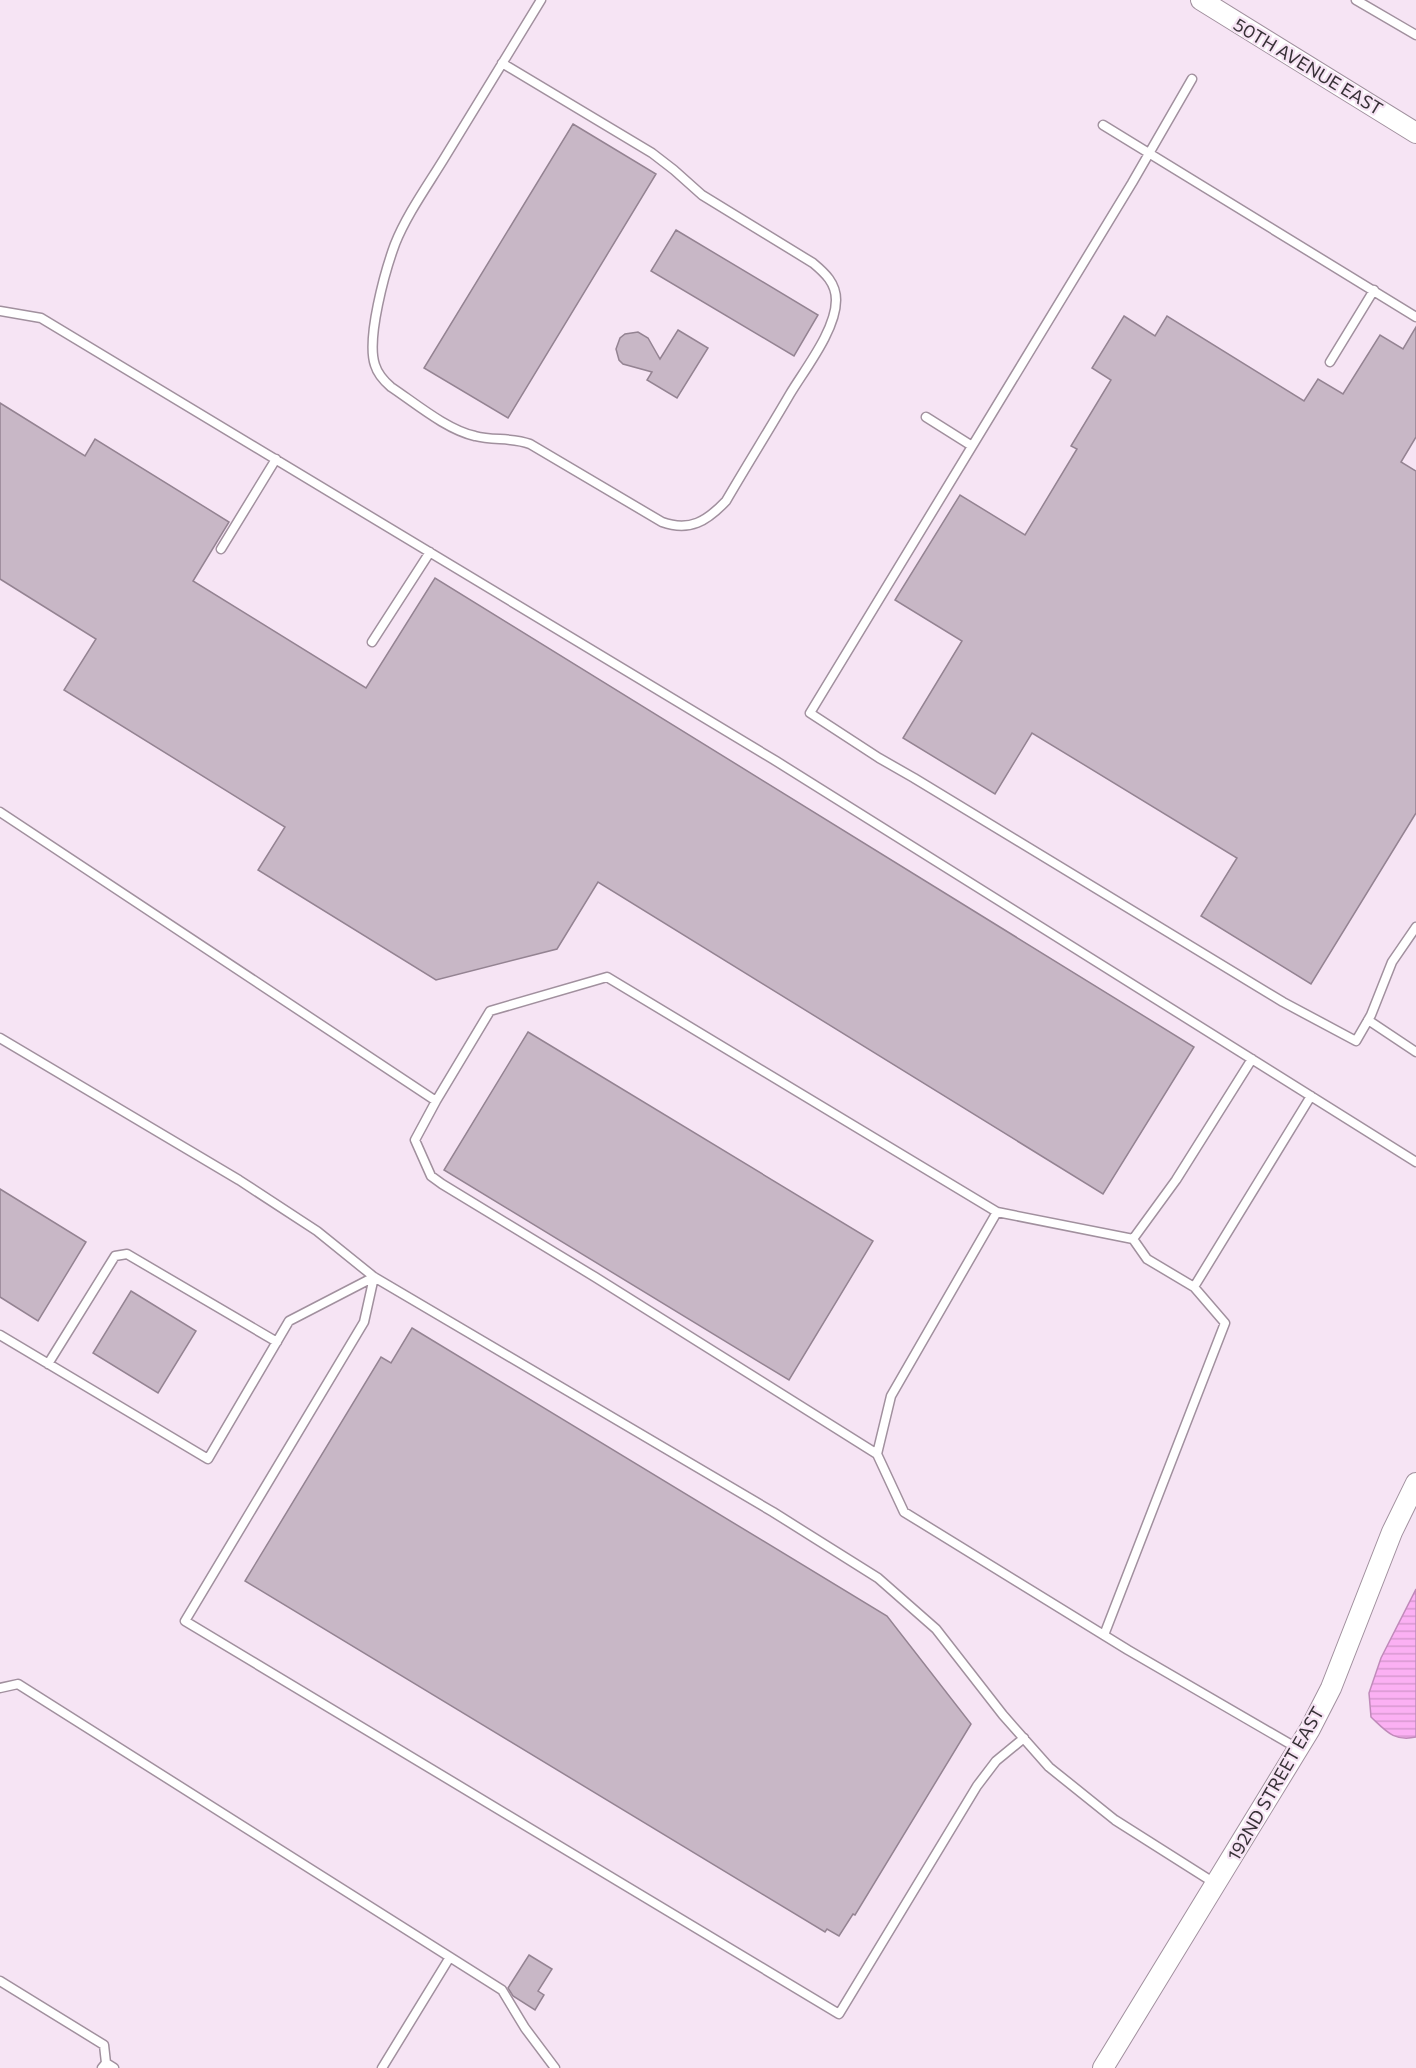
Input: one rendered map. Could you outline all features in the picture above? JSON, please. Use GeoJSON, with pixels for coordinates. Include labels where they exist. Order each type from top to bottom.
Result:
{"type":"FeatureCollection","features":[{"type":"Feature","properties":{"kind":"street","name":"50TH AVENUE EAST"},"geometry":{"type":"LineString","coordinates":[[1202,0],[1221,9],[1416,133]]}},
{"type":"Feature","properties":{"kind":"street","name":"192ND STREET EAST"},"geometry":{"type":"LineString","coordinates":[[1103,2068],[1298,1749],[1331,1688],[1392,1532],[1416,1483]]}},
{"type":"Feature","properties":{"kind":"lane"},"geometry":{"type":"LineString","coordinates":[[502,63],[652,153],[702,195],[813,263],[825,272],[832,282],[836,298],[835,313],[820,345],[726,501],[705,520],[685,527],[672,526],[537,448],[520,441],[476,437],[456,429],[391,387],[382,380],[375,367],[372,353],[374,338],[382,289],[395,244],[416,205],[502,63],[541,0]]}},
{"type":"Feature","properties":{"kind":"lane"},"geometry":{"type":"LineString","coordinates":[[1356,0],[1416,35]]}},
{"type":"Feature","properties":{"kind":"lane"},"geometry":{"type":"LineString","coordinates":[[1192,79],[810,713],[879,758],[1282,1002],[1356,1041],[1368,1020],[1392,962],[1416,927]]}},
{"type":"Feature","properties":{"kind":"lane"},"geometry":{"type":"LineString","coordinates":[[1103,125],[1416,317]]}},
{"type":"Feature","properties":{"kind":"lane"},"geometry":{"type":"LineString","coordinates":[[1330,362],[1374,290]]}},
{"type":"Feature","properties":{"kind":"lane"},"geometry":{"type":"LineString","coordinates":[[0,310],[41,318],[276,459],[776,761],[1416,1162]]}},
{"type":"Feature","properties":{"kind":"lane"},"geometry":{"type":"LineString","coordinates":[[926,417],[972,446]]}},
{"type":"Feature","properties":{"kind":"lane"},"geometry":{"type":"LineString","coordinates":[[221,549],[276,459]]}},
{"type":"Feature","properties":{"kind":"lane"},"geometry":{"type":"LineString","coordinates":[[372,642],[430,552]]}},
{"type":"Feature","properties":{"kind":"lane"},"geometry":{"type":"LineString","coordinates":[[0,812],[436,1101]]}},
{"type":"Feature","properties":{"kind":"lane"},"geometry":{"type":"LineString","coordinates":[[1104,1635],[1225,1323],[1194,1287],[1147,1259],[1133,1239],[998,1212],[607,977],[490,1011],[415,1140],[431,1176],[877,1454],[904,1512],[1104,1635],[1298,1749]]}},
{"type":"Feature","properties":{"kind":"lane"},"geometry":{"type":"LineString","coordinates":[[1368,1020],[1416,1052]]}},
{"type":"Feature","properties":{"kind":"lane"},"geometry":{"type":"LineString","coordinates":[[0,1038],[239,1180],[317,1231],[374,1277],[773,1512],[878,1578],[936,1629],[1003,1715],[1049,1767],[1115,1820],[1217,1884]]}},
{"type":"Feature","properties":{"kind":"lane"},"geometry":{"type":"LineString","coordinates":[[1133,1239],[1176,1180],[1252,1059]]}},
{"type":"Feature","properties":{"kind":"lane"},"geometry":{"type":"LineString","coordinates":[[1194,1287],[1311,1096]]}},
{"type":"Feature","properties":{"kind":"lane"},"geometry":{"type":"LineString","coordinates":[[877,1454],[891,1396],[998,1212]]}},
{"type":"Feature","properties":{"kind":"lane"},"geometry":{"type":"LineString","coordinates":[[48,1364],[115,1256],[127,1254],[277,1342]]}},
{"type":"Feature","properties":{"kind":"lane"},"geometry":{"type":"LineString","coordinates":[[0,1335],[208,1459],[289,1321],[374,1277]]}},
{"type":"Feature","properties":{"kind":"lane"},"geometry":{"type":"LineString","coordinates":[[374,1277],[364,1322],[185,1621],[839,2014],[977,1786],[996,1761],[1024,1738]]}},
{"type":"Feature","properties":{"kind":"lane"},"geometry":{"type":"LineString","coordinates":[[0,1688],[18,1684],[502,1990],[525,2028],[555,2068]]}},
{"type":"Feature","properties":{"kind":"lane"},"geometry":{"type":"LineString","coordinates":[[382,2068],[450,1957]]}},
{"type":"Feature","properties":{"kind":"lane"},"geometry":{"type":"LineString","coordinates":[[0,1981],[104,2045],[107,2066]]}},
{"type":"Feature","properties":{"kind":"shaded area"},"geometry":{"type":"Polygon","coordinates":[[[1416,1589],[1416,1737],[1402,1738],[1391,1734],[1371,1717],[1369,1693],[1381,1658],[1416,1589]]]}},
{"type":"Feature","properties":{"kind":"building"},"geometry":{"type":"Polygon","coordinates":[[[573,124],[656,174],[508,418],[424,368],[573,124]]]}},
{"type":"Feature","properties":{"kind":"building"},"geometry":{"type":"Polygon","coordinates":[[[676,230],[818,315],[794,356],[651,271],[676,230]]]}},
{"type":"Feature","properties":{"kind":"building"},"geometry":{"type":"Polygon","coordinates":[[[1124,316],[1155,336],[1167,316],[1304,401],[1318,379],[1343,394],[1380,335],[1403,349],[1416,327],[1416,437],[1401,462],[1416,471],[1416,813],[1311,984],[1201,916],[1237,858],[1032,733],[995,794],[903,738],[962,641],[895,600],[960,495],[1025,535],[1077,449],[1071,446],[1111,380],[1092,368],[1124,316]]]}},
{"type":"Feature","properties":{"kind":"building"},"geometry":{"type":"Polygon","coordinates":[[[678,330],[708,348],[677,398],[647,380],[652,372],[623,364],[619,360],[616,349],[620,338],[625,334],[638,332],[648,338],[660,359],[678,330]]]}},
{"type":"Feature","properties":{"kind":"building"},"geometry":{"type":"Polygon","coordinates":[[[0,403],[85,456],[95,439],[229,522],[193,581],[366,688],[435,578],[1194,1047],[1103,1194],[598,882],[557,949],[436,980],[258,870],[285,827],[64,690],[96,639],[0,579],[0,403]]]}},
{"type":"Feature","properties":{"kind":"building"},"geometry":{"type":"Polygon","coordinates":[[[528,1032],[873,1241],[789,1380],[444,1170],[528,1032]]]}},
{"type":"Feature","properties":{"kind":"building"},"geometry":{"type":"Polygon","coordinates":[[[0,1189],[86,1242],[38,1321],[0,1297],[0,1189]]]}},
{"type":"Feature","properties":{"kind":"building"},"geometry":{"type":"Polygon","coordinates":[[[131,1291],[196,1331],[158,1393],[93,1353],[131,1291]]]}},
{"type":"Feature","properties":{"kind":"building"},"geometry":{"type":"Polygon","coordinates":[[[412,1328],[887,1616],[971,1724],[855,1915],[853,1914],[839,1936],[827,1929],[825,1932],[245,1581],[381,1357],[391,1363],[412,1328]]]}},
{"type":"Feature","properties":{"kind":"building"},"geometry":{"type":"Polygon","coordinates":[[[529,1955],[552,1969],[538,1991],[544,1995],[535,2010],[513,1996],[508,1988],[529,1955]]]}}]}
